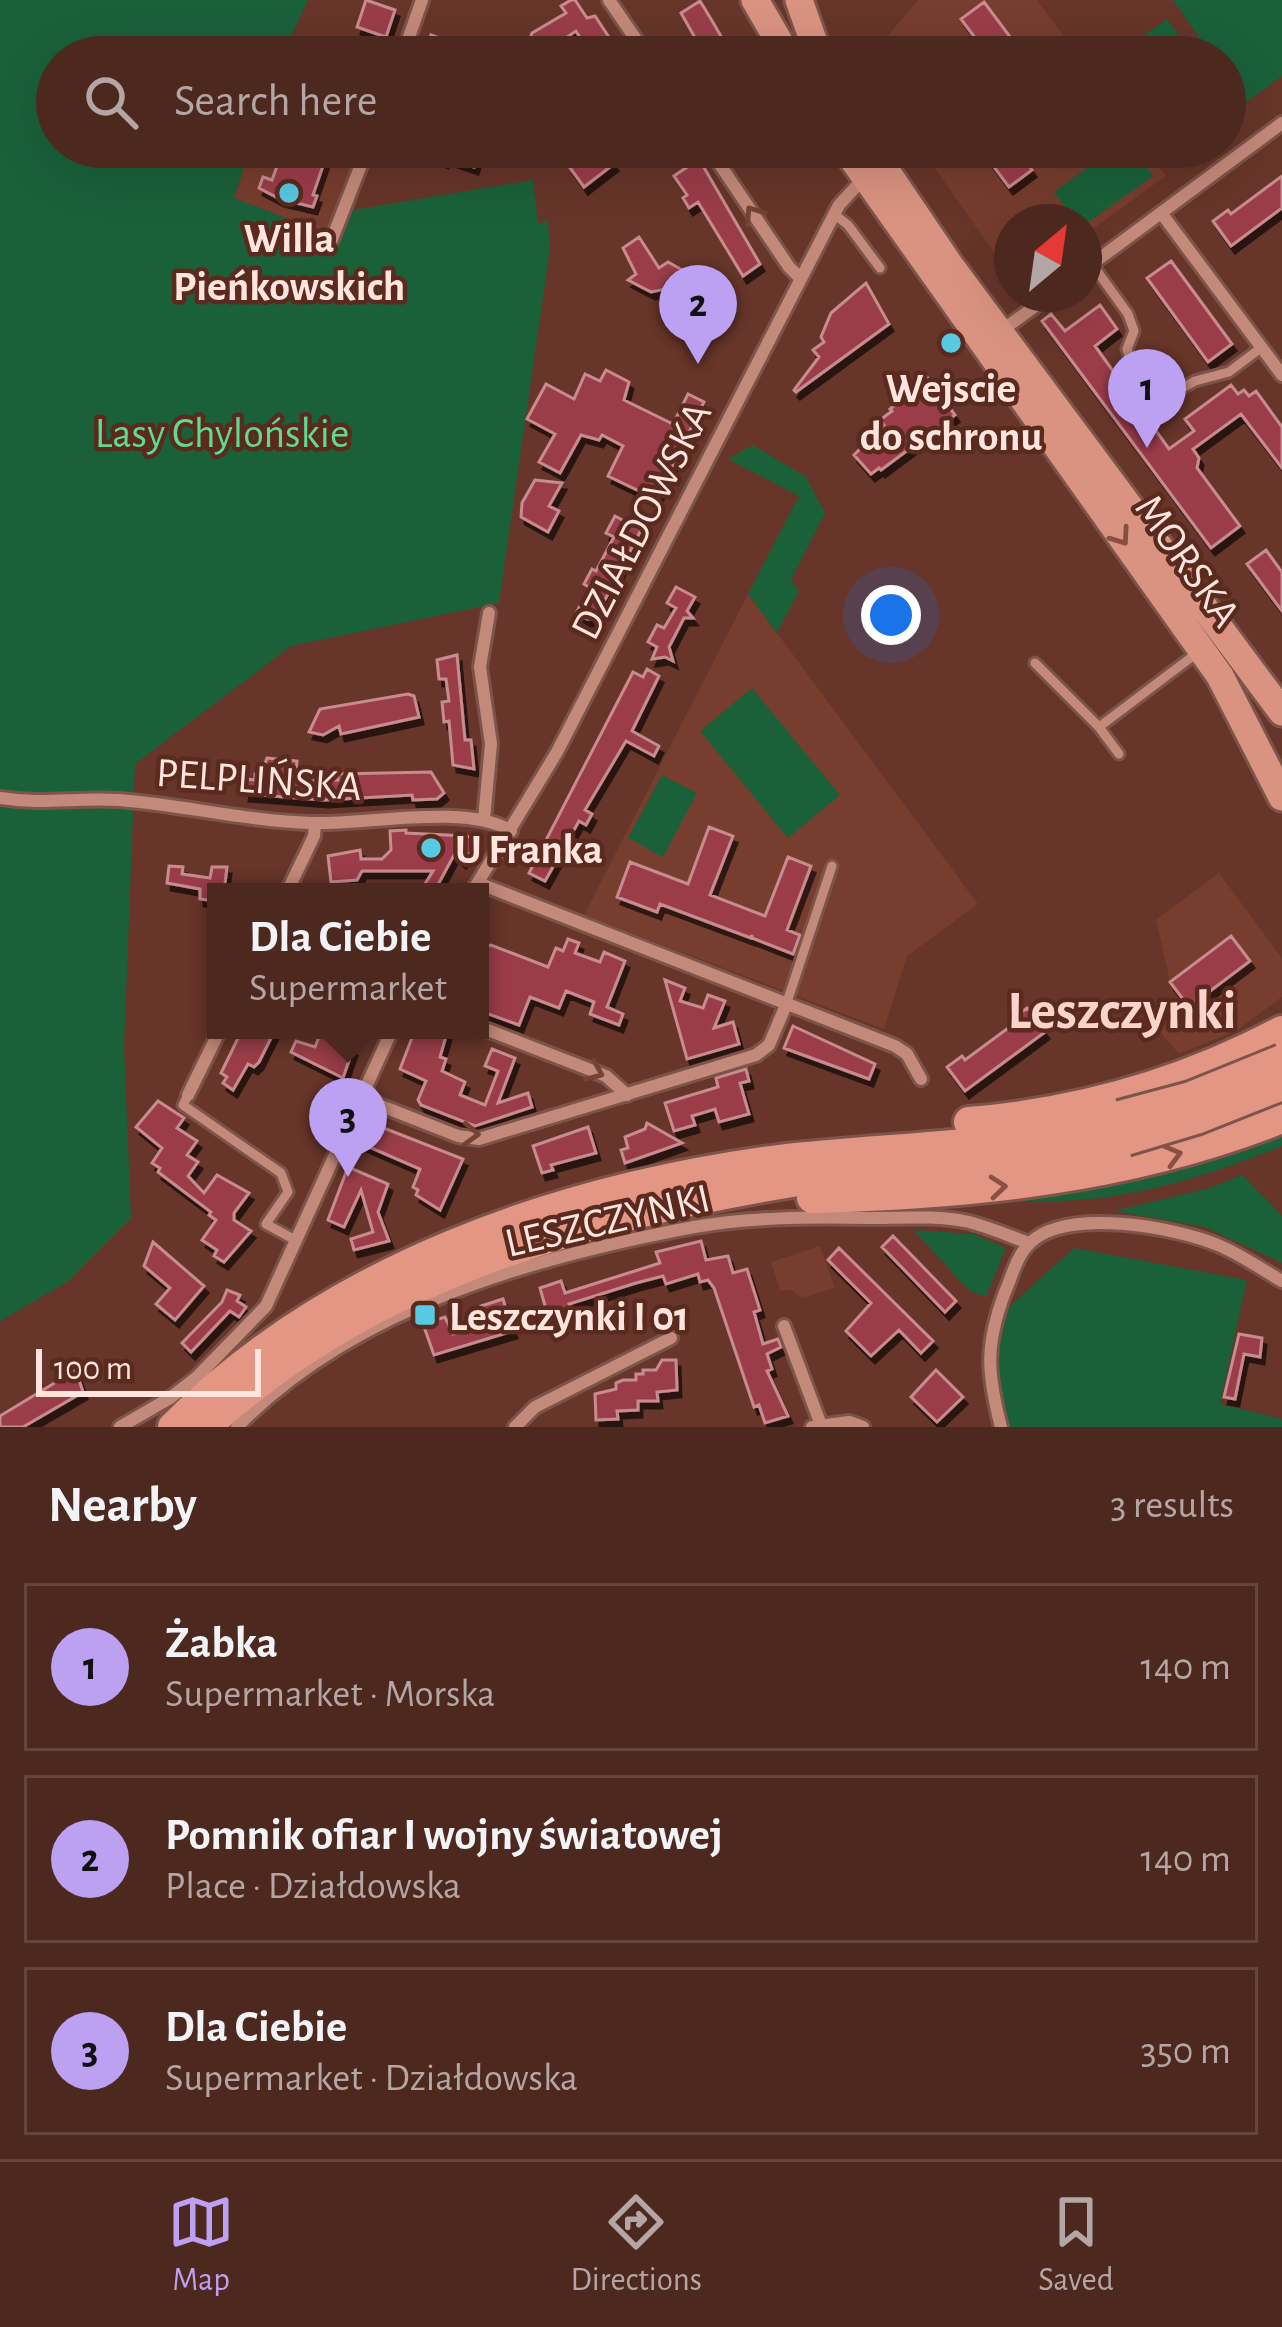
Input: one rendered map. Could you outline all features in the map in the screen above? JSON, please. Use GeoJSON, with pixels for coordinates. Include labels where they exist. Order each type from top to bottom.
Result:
{"type":"FeatureCollection","features":[{"type":"Feature","properties":{"kind":"highway"},"geometry":{"type":"LineString","coordinates":[[173,1427],[250,1357],[342,1298],[469,1240],[557,1209],[776,1143],[995,1120],[1099,1102],[1276,1044]]}},
{"type":"Feature","properties":{"kind":"highway"},"geometry":{"type":"LineString","coordinates":[[206,1427],[262,1376],[359,1314],[535,1240],[626,1215],[793,1182],[1123,1128],[1191,1097],[1276,1044]]}},
{"type":"Feature","properties":{"kind":"highway"},"geometry":{"type":"LineString","coordinates":[[704,1201],[910,1196],[1025,1184],[1146,1163],[1270,1123],[1233,1057]]}},
{"type":"Feature","properties":{"kind":"highway"},"geometry":{"type":"LineString","coordinates":[[653,1183],[773,1161],[1196,1119],[1282,1084]]}},
{"type":"Feature","properties":{"kind":"main road"},"geometry":{"type":"LineString","coordinates":[[755,0],[776,36]]}},
{"type":"Feature","properties":{"kind":"main road"},"geometry":{"type":"LineString","coordinates":[[800,0],[812,36]]}},
{"type":"Feature","properties":{"kind":"main road","name":"MORSKA"},"geometry":{"type":"LineString","coordinates":[[858,168],[1201,650],[1247,724],[1282,797]]}},
{"type":"Feature","properties":{"kind":"main road","name":"MORSKA"},"geometry":{"type":"LineString","coordinates":[[885,168],[1000,332],[1282,712]]}},
{"type":"Feature","properties":{"kind":"street"},"geometry":{"type":"LineString","coordinates":[[409,36],[422,0]]}},
{"type":"Feature","properties":{"kind":"street"},"geometry":{"type":"LineString","coordinates":[[609,0],[634,36]]}},
{"type":"Feature","properties":{"kind":"street"},"geometry":{"type":"LineString","coordinates":[[1246,150],[1282,123]]}},
{"type":"Feature","properties":{"kind":"street"},"geometry":{"type":"LineString","coordinates":[[332,239],[360,168]]}},
{"type":"Feature","properties":{"kind":"street"},"geometry":{"type":"LineString","coordinates":[[722,168],[801,279]]}},
{"type":"Feature","properties":{"kind":"street"},"geometry":{"type":"LineString","coordinates":[[1102,257],[1223,168]]}},
{"type":"Feature","properties":{"kind":"street","name":"DZIAŁDOWSKA"},"geometry":{"type":"LineString","coordinates":[[478,883],[557,752],[834,214],[845,194],[864,178]]}},
{"type":"Feature","properties":{"kind":"street"},"geometry":{"type":"LineString","coordinates":[[1162,214],[1282,375]]}},
{"type":"Feature","properties":{"kind":"street"},"geometry":{"type":"LineString","coordinates":[[1000,332],[1027,312]]}},
{"type":"Feature","properties":{"kind":"street"},"geometry":{"type":"LineString","coordinates":[[484,819],[490,744],[480,667],[489,613]]}},
{"type":"Feature","properties":{"kind":"street","name":"PELPLIŃSKA"},"geometry":{"type":"LineString","coordinates":[[0,797],[40,804],[111,800],[315,823],[484,819],[511,831]]}},
{"type":"Feature","properties":{"kind":"street"},"geometry":{"type":"LineString","coordinates":[[291,883],[314,836],[315,823]]}},
{"type":"Feature","properties":{"kind":"street"},"geometry":{"type":"LineString","coordinates":[[489,892],[895,1046],[907,1054],[921,1078]]}},
{"type":"Feature","properties":{"kind":"street"},"geometry":{"type":"LineString","coordinates":[[361,1099],[468,1139],[756,1055],[769,1045],[785,1005]]}},
{"type":"Feature","properties":{"kind":"street"},"geometry":{"type":"LineString","coordinates":[[489,1030],[606,1076],[627,1095]]}},
{"type":"Feature","properties":{"kind":"street"},"geometry":{"type":"LineString","coordinates":[[188,1095],[216,1039]]}},
{"type":"Feature","properties":{"kind":"street"},"geometry":{"type":"LineString","coordinates":[[120,1427],[184,1388],[257,1317],[275,1290],[388,1039]]}},
{"type":"Feature","properties":{"kind":"street","name":"LESZCZYNKI"},"geometry":{"type":"LineString","coordinates":[[237,1427],[326,1356],[398,1318],[517,1271],[676,1232],[784,1219],[905,1218],[973,1223],[1029,1243]]}},
{"type":"Feature","properties":{"kind":"street"},"geometry":{"type":"LineString","coordinates":[[1001,1427],[989,1372],[989,1339],[1017,1262],[1029,1243],[1052,1228],[1081,1223],[1147,1228],[1204,1240],[1282,1281]]}},
{"type":"Feature","properties":{"kind":"street"},"geometry":{"type":"LineString","coordinates":[[784,1326],[817,1426],[849,1422],[863,1427]]}},
{"type":"Feature","properties":{"kind":"street"},"geometry":{"type":"LineString","coordinates":[[515,1427],[535,1407],[671,1338]]}},
{"type":"Feature","properties":{"kind":"lane"},"geometry":{"type":"LineString","coordinates":[[834,214],[880,268]]}},
{"type":"Feature","properties":{"kind":"lane"},"geometry":{"type":"LineString","coordinates":[[1102,283],[1128,314],[1134,331],[1127,349],[1130,358],[1159,400],[1195,380],[1229,372],[1262,347]]}},
{"type":"Feature","properties":{"kind":"lane"},"geometry":{"type":"LineString","coordinates":[[1099,727],[1201,650]]}},
{"type":"Feature","properties":{"kind":"lane"},"geometry":{"type":"LineString","coordinates":[[1035,663],[1099,727],[1119,754]]}},
{"type":"Feature","properties":{"kind":"lane"},"geometry":{"type":"LineString","coordinates":[[785,1005],[832,866]]}},
{"type":"Feature","properties":{"kind":"lane"},"geometry":{"type":"LineString","coordinates":[[1276,1044],[1282,1084]]}},
{"type":"Feature","properties":{"kind":"lane"},"geometry":{"type":"LineString","coordinates":[[188,1095],[183,1105],[281,1173],[288,1192],[266,1224],[296,1241]]}},
{"type":"Feature","properties":{"kind":"shaded area"},"geometry":{"type":"Polygon","coordinates":[[[918,0],[1037,0],[1064,36],[888,36],[918,0]]]}},
{"type":"Feature","properties":{"kind":"shaded area","name":"Willa Pieńkowskich"},"geometry":{"type":"Polygon","coordinates":[[[244,168],[351,168],[327,234],[234,198],[244,168]]]}},
{"type":"Feature","properties":{"kind":"shaded area"},"geometry":{"type":"Polygon","coordinates":[[[935,168],[1160,168],[1166,176],[1102,222],[1102,204],[994,204],[994,252],[935,168]]]}},
{"type":"Feature","properties":{"kind":"shaded area"},"geometry":{"type":"Polygon","coordinates":[[[748,594],[978,904],[907,956],[884,1029],[584,915],[748,594]]]}},
{"type":"Feature","properties":{"kind":"shaded area"},"geometry":{"type":"Polygon","coordinates":[[[1219,873],[1282,958],[1282,997],[1237,1030],[1179,1054],[1158,1030],[1188,1007],[1170,982],[1156,920],[1219,873]]]}},
{"type":"Feature","properties":{"kind":"shaded area"},"geometry":{"type":"Polygon","coordinates":[[[820,1246],[835,1288],[802,1298],[791,1290],[780,1291],[771,1262],[820,1246]]]}},
{"type":"Feature","properties":{"kind":"green space","name":"Lasy Chylońskie"},"geometry":{"type":"Polygon","coordinates":[[[0,0],[308,0],[291,36],[36,36],[36,168],[244,168],[234,198],[327,234],[335,213],[533,180],[538,224],[548,220],[550,249],[499,603],[291,646],[135,764],[124,1046],[131,1218],[67,1282],[0,1321],[0,0]]]}},
{"type":"Feature","properties":{"kind":"green space"},"geometry":{"type":"Polygon","coordinates":[[[1173,0],[1282,0],[1282,76],[1246,102],[1246,36],[1198,36],[1173,0]]]}},
{"type":"Feature","properties":{"kind":"green space"},"geometry":{"type":"Polygon","coordinates":[[[1167,19],[1179,36],[1143,36],[1167,19]]]}},
{"type":"Feature","properties":{"kind":"green space"},"geometry":{"type":"Polygon","coordinates":[[[1087,168],[1147,168],[1153,176],[1102,212],[1102,204],[1063,204],[1054,192],[1087,168]]]}},
{"type":"Feature","properties":{"kind":"green space"},"geometry":{"type":"Polygon","coordinates":[[[753,445],[806,477],[825,513],[791,580],[799,591],[777,633],[748,594],[799,496],[728,459],[753,445]]]}},
{"type":"Feature","properties":{"kind":"green space"},"geometry":{"type":"Polygon","coordinates":[[[752,688],[840,795],[788,838],[700,731],[752,688]]]}},
{"type":"Feature","properties":{"kind":"green space"},"geometry":{"type":"Polygon","coordinates":[[[662,775],[697,793],[663,857],[628,838],[662,775]]]}},
{"type":"Feature","properties":{"kind":"green space"},"geometry":{"type":"Polygon","coordinates":[[[1282,1136],[1282,1146],[1209,1173],[1135,1192],[1061,1201],[983,1197],[1134,1177],[1207,1161],[1282,1136]]]}},
{"type":"Feature","properties":{"kind":"green space"},"geometry":{"type":"Polygon","coordinates":[[[1243,1175],[1282,1216],[1282,1263],[1205,1227],[1115,1211],[1209,1188],[1243,1175]]]}},
{"type":"Feature","properties":{"kind":"green space"},"geometry":{"type":"Polygon","coordinates":[[[914,1230],[973,1234],[1006,1248],[986,1297],[968,1290],[914,1230]]]}},
{"type":"Feature","properties":{"kind":"green space"},"geometry":{"type":"Polygon","coordinates":[[[1074,1248],[1247,1280],[1220,1404],[1282,1419],[1282,1427],[1010,1427],[998,1380],[999,1316],[1074,1248]]]}},
{"type":"Feature","properties":{"kind":"building"},"geometry":{"type":"Polygon","coordinates":[[[366,0],[395,10],[386,36],[357,27],[366,0]]]}},
{"type":"Feature","properties":{"kind":"building"},"geometry":{"type":"Polygon","coordinates":[[[575,0],[587,18],[595,16],[608,36],[579,36],[576,31],[568,36],[531,36],[566,13],[561,6],[575,0]]]}},
{"type":"Feature","properties":{"kind":"building"},"geometry":{"type":"Polygon","coordinates":[[[700,1],[721,36],[694,36],[681,13],[700,1]]]}},
{"type":"Feature","properties":{"kind":"building"},"geometry":{"type":"Polygon","coordinates":[[[984,2],[1009,36],[974,36],[961,19],[984,2]]]}},
{"type":"Feature","properties":{"kind":"building"},"geometry":{"type":"Polygon","coordinates":[[[276,168],[322,168],[313,207],[259,188],[263,177],[272,180],[276,168]]]}},
{"type":"Feature","properties":{"kind":"building"},"geometry":{"type":"Polygon","coordinates":[[[570,168],[609,168],[584,187],[570,168]]]}},
{"type":"Feature","properties":{"kind":"building"},"geometry":{"type":"Polygon","coordinates":[[[686,168],[704,168],[760,264],[743,276],[698,202],[689,208],[683,198],[687,195],[674,176],[686,168]]]}},
{"type":"Feature","properties":{"kind":"building"},"geometry":{"type":"Polygon","coordinates":[[[995,168],[1031,168],[1032,170],[1009,187],[995,168]]]}},
{"type":"Feature","properties":{"kind":"building"},"geometry":{"type":"Polygon","coordinates":[[[1282,176],[1282,208],[1231,246],[1213,221],[1228,210],[1231,214],[1282,176]]]}},
{"type":"Feature","properties":{"kind":"building"},"geometry":{"type":"Polygon","coordinates":[[[639,237],[659,268],[668,262],[684,271],[676,287],[651,292],[628,280],[636,274],[623,248],[639,237]]]}},
{"type":"Feature","properties":{"kind":"building"},"geometry":{"type":"Polygon","coordinates":[[[1171,261],[1232,344],[1208,362],[1147,278],[1171,261]]]}},
{"type":"Feature","properties":{"kind":"building"},"geometry":{"type":"Polygon","coordinates":[[[866,283],[889,324],[796,392],[819,357],[813,350],[824,342],[821,337],[831,313],[866,283]]]}},
{"type":"Feature","properties":{"kind":"building"},"geometry":{"type":"Polygon","coordinates":[[[1102,308],[1117,329],[1095,346],[1169,449],[1194,431],[1185,419],[1231,385],[1238,394],[1244,390],[1249,396],[1256,391],[1282,427],[1282,468],[1241,414],[1193,449],[1199,458],[1197,468],[1240,526],[1211,548],[1042,321],[1051,314],[1065,331],[1102,308]]]}},
{"type":"Feature","properties":{"kind":"building"},"geometry":{"type":"Polygon","coordinates":[[[606,370],[629,382],[624,400],[673,424],[688,394],[704,402],[656,499],[608,476],[623,446],[602,435],[599,440],[581,435],[560,473],[539,462],[555,434],[527,419],[546,384],[574,399],[585,374],[600,381],[606,370]]]}},
{"type":"Feature","properties":{"kind":"building"},"geometry":{"type":"Polygon","coordinates":[[[927,377],[955,415],[871,474],[854,455],[884,425],[880,420],[890,409],[927,377]]]}},
{"type":"Feature","properties":{"kind":"building"},"geometry":{"type":"Polygon","coordinates":[[[535,480],[562,483],[549,506],[559,511],[548,532],[521,517],[522,503],[535,480]]]}},
{"type":"Feature","properties":{"kind":"building"},"geometry":{"type":"Polygon","coordinates":[[[615,516],[641,530],[595,619],[587,619],[576,613],[590,588],[584,584],[614,537],[606,533],[615,516]]]}},
{"type":"Feature","properties":{"kind":"building"},"geometry":{"type":"Polygon","coordinates":[[[1266,550],[1282,572],[1282,611],[1247,564],[1266,550]]]}},
{"type":"Feature","properties":{"kind":"building"},"geometry":{"type":"Polygon","coordinates":[[[676,587],[695,597],[687,611],[693,618],[684,618],[669,647],[673,661],[652,659],[657,647],[648,642],[657,625],[664,628],[676,608],[667,603],[676,587]]]}},
{"type":"Feature","properties":{"kind":"building"},"geometry":{"type":"Polygon","coordinates":[[[457,655],[465,740],[471,740],[474,769],[453,765],[449,721],[444,722],[442,702],[449,701],[437,660],[457,655]]]}},
{"type":"Feature","properties":{"kind":"building"},"geometry":{"type":"Polygon","coordinates":[[[647,669],[659,676],[632,731],[659,746],[654,756],[626,741],[585,810],[592,814],[586,825],[579,821],[545,881],[529,873],[633,672],[643,677],[647,669]]]}},
{"type":"Feature","properties":{"kind":"building"},"geometry":{"type":"Polygon","coordinates":[[[414,696],[419,717],[341,734],[339,726],[323,735],[309,732],[320,709],[414,696]]]}},
{"type":"Feature","properties":{"kind":"building"},"geometry":{"type":"Polygon","coordinates":[[[267,758],[297,761],[296,770],[305,771],[307,781],[338,780],[338,774],[431,772],[444,793],[437,799],[413,800],[412,795],[324,800],[245,794],[247,779],[255,780],[255,774],[261,774],[267,758]]]}},
{"type":"Feature","properties":{"kind":"building"},"geometry":{"type":"Polygon","coordinates":[[[709,827],[733,836],[710,895],[765,916],[788,857],[811,866],[787,930],[800,935],[793,954],[660,904],[657,912],[617,897],[630,862],[688,884],[709,827]]]}},
{"type":"Feature","properties":{"kind":"building"},"geometry":{"type":"Polygon","coordinates":[[[390,831],[467,836],[475,840],[472,845],[476,847],[462,861],[454,855],[439,883],[426,883],[433,871],[362,871],[357,880],[331,882],[328,856],[360,850],[361,859],[382,859],[391,850],[390,831]]]}},
{"type":"Feature","properties":{"kind":"building"},"geometry":{"type":"Polygon","coordinates":[[[169,866],[183,867],[182,874],[210,878],[212,867],[227,867],[225,883],[207,883],[207,900],[200,899],[200,889],[167,883],[169,866]]]}},
{"type":"Feature","properties":{"kind":"building"},"geometry":{"type":"Polygon","coordinates":[[[1231,936],[1250,961],[1189,1007],[1170,982],[1231,936]]]}},
{"type":"Feature","properties":{"kind":"building"},"geometry":{"type":"Polygon","coordinates":[[[568,939],[579,943],[575,953],[600,962],[604,952],[625,961],[607,1007],[623,1014],[619,1025],[590,1014],[594,1002],[566,991],[559,1008],[530,997],[519,1025],[489,1014],[489,946],[548,967],[556,948],[563,951],[568,939]]]}},
{"type":"Feature","properties":{"kind":"building"},"geometry":{"type":"Polygon","coordinates":[[[665,980],[685,988],[680,1001],[703,1008],[708,995],[725,1001],[714,1028],[733,1022],[739,1044],[687,1059],[665,980]]]}},
{"type":"Feature","properties":{"kind":"building"},"geometry":{"type":"Polygon","coordinates":[[[1027,1008],[1045,1032],[965,1091],[947,1067],[962,1056],[965,1060],[1015,1023],[1012,1019],[1027,1008]]]}},
{"type":"Feature","properties":{"kind":"building"},"geometry":{"type":"Polygon","coordinates":[[[793,1026],[875,1064],[869,1079],[784,1048],[793,1026]]]}},
{"type":"Feature","properties":{"kind":"building"},"geometry":{"type":"Polygon","coordinates":[[[238,1039],[270,1039],[259,1062],[254,1067],[248,1064],[233,1090],[223,1083],[227,1077],[221,1073],[238,1039]]]}},
{"type":"Feature","properties":{"kind":"building"},"geometry":{"type":"Polygon","coordinates":[[[318,1039],[336,1039],[353,1049],[343,1078],[291,1052],[296,1041],[315,1047],[318,1039]]]}},
{"type":"Feature","properties":{"kind":"building"},"geometry":{"type":"Polygon","coordinates":[[[412,1039],[445,1039],[442,1071],[465,1082],[460,1095],[485,1105],[498,1071],[485,1066],[492,1049],[515,1058],[498,1103],[528,1093],[532,1107],[475,1126],[421,1105],[418,1100],[426,1081],[400,1069],[412,1039]]]}},
{"type":"Feature","properties":{"kind":"building"},"geometry":{"type":"Polygon","coordinates":[[[746,1069],[749,1081],[740,1083],[749,1114],[719,1122],[715,1109],[692,1116],[695,1125],[674,1131],[665,1103],[718,1087],[716,1078],[746,1069]]]}},
{"type":"Feature","properties":{"kind":"building"},"geometry":{"type":"Polygon","coordinates":[[[158,1101],[184,1118],[177,1128],[197,1141],[187,1155],[198,1162],[188,1176],[204,1193],[217,1175],[249,1193],[234,1220],[251,1231],[224,1262],[202,1240],[216,1220],[211,1212],[158,1172],[160,1168],[152,1163],[162,1148],[136,1127],[158,1101]]]}},
{"type":"Feature","properties":{"kind":"building"},"geometry":{"type":"Polygon","coordinates":[[[371,1123],[463,1159],[440,1210],[416,1195],[418,1190],[413,1187],[420,1169],[362,1144],[371,1123]]]}},
{"type":"Feature","properties":{"kind":"building"},"geometry":{"type":"Polygon","coordinates":[[[647,1123],[682,1143],[625,1163],[621,1150],[628,1148],[625,1137],[645,1129],[647,1123]]]}},
{"type":"Feature","properties":{"kind":"building"},"geometry":{"type":"Polygon","coordinates":[[[588,1127],[596,1153],[551,1165],[553,1170],[542,1173],[533,1146],[588,1127]]]}},
{"type":"Feature","properties":{"kind":"building"},"geometry":{"type":"Polygon","coordinates":[[[348,1167],[388,1184],[378,1212],[389,1241],[354,1250],[351,1239],[373,1232],[361,1190],[344,1227],[328,1220],[348,1167]]]}},
{"type":"Feature","properties":{"kind":"building"},"geometry":{"type":"Polygon","coordinates":[[[893,1236],[956,1301],[945,1312],[882,1247],[893,1236]]]}},
{"type":"Feature","properties":{"kind":"building"},"geometry":{"type":"Polygon","coordinates":[[[701,1241],[706,1260],[728,1256],[733,1273],[747,1269],[760,1310],[754,1312],[763,1344],[778,1339],[781,1347],[767,1354],[772,1369],[767,1371],[788,1416],[765,1423],[759,1405],[754,1407],[714,1288],[708,1280],[700,1282],[698,1274],[666,1284],[663,1276],[636,1283],[569,1304],[572,1312],[549,1320],[540,1288],[561,1281],[565,1293],[660,1263],[656,1252],[701,1241]]]}},
{"type":"Feature","properties":{"kind":"building"},"geometry":{"type":"Polygon","coordinates":[[[153,1242],[204,1286],[175,1320],[156,1304],[170,1288],[144,1266],[153,1242]]]}},
{"type":"Feature","properties":{"kind":"building"},"geometry":{"type":"Polygon","coordinates":[[[839,1248],[933,1341],[921,1353],[899,1330],[871,1356],[846,1331],[871,1303],[828,1260],[839,1248]]]}},
{"type":"Feature","properties":{"kind":"building"},"geometry":{"type":"Polygon","coordinates":[[[227,1290],[240,1295],[237,1301],[246,1307],[239,1317],[230,1311],[191,1352],[182,1343],[222,1302],[227,1290]]]}},
{"type":"Feature","properties":{"kind":"building"},"geometry":{"type":"Polygon","coordinates":[[[503,1299],[513,1331],[434,1355],[423,1324],[445,1317],[453,1334],[487,1324],[481,1306],[503,1299]]]}},
{"type":"Feature","properties":{"kind":"building"},"geometry":{"type":"Polygon","coordinates":[[[1239,1334],[1262,1338],[1260,1357],[1244,1354],[1235,1399],[1224,1397],[1239,1334]]]}},
{"type":"Feature","properties":{"kind":"building"},"geometry":{"type":"Polygon","coordinates":[[[662,1360],[676,1360],[677,1390],[657,1392],[658,1401],[638,1401],[638,1410],[617,1411],[618,1419],[596,1420],[595,1394],[616,1389],[616,1383],[623,1380],[636,1380],[643,1370],[656,1370],[662,1360]]]}},
{"type":"Feature","properties":{"kind":"building"},"geometry":{"type":"Polygon","coordinates":[[[76,1370],[83,1392],[23,1427],[0,1427],[0,1416],[76,1370]]]}},
{"type":"Feature","properties":{"kind":"building"},"geometry":{"type":"Polygon","coordinates":[[[936,1370],[963,1397],[937,1422],[911,1397],[936,1370]]]}},
{"type":"Feature","properties":{"kind":"place","name":"Willa Pieńkowskich"},"geometry":{"type":"Point","coordinates":[289,193]}},
{"type":"Feature","properties":{"kind":"place","name":"Wejscie do schronu"},"geometry":{"type":"Point","coordinates":[951,343]}},
{"type":"Feature","properties":{"kind":"place","name":"Pomnik ofiar I wojny światowej"},"geometry":{"type":"Point","coordinates":[698,364]}},
{"type":"Feature","properties":{"kind":"place","name":"Żabka"},"geometry":{"type":"Point","coordinates":[1147,448]}},
{"type":"Feature","properties":{"kind":"place","name":"U Franka"},"geometry":{"type":"Point","coordinates":[431,848]}},
{"type":"Feature","properties":{"kind":"place","name":"Dla Ciebie"},"geometry":{"type":"Point","coordinates":[348,1177]}},
{"type":"Feature","properties":{"kind":"place","name":"Leszczynki I 01"},"geometry":{"type":"Point","coordinates":[425,1315]}},
{"type":"Feature","properties":{"kind":"district","name":"Leszczynki"},"geometry":{"type":"Point","coordinates":[1122,1009]}}]}
